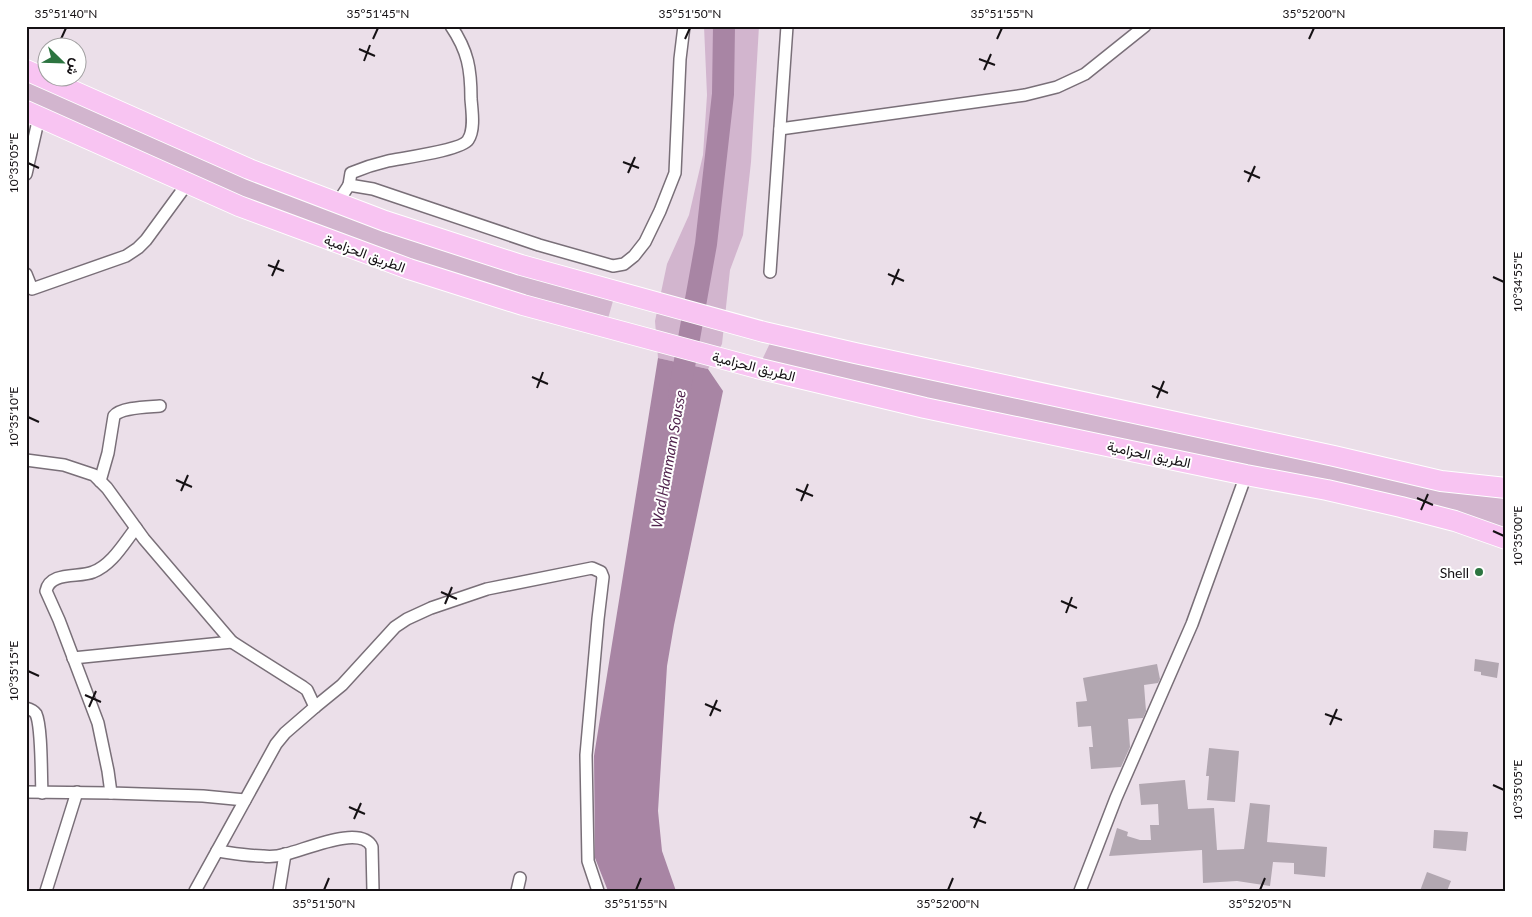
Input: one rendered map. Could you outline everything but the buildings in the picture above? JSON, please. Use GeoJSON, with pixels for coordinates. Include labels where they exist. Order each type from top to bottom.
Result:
{"type":"FeatureCollection","features":[{"type":"Feature","properties":{"kind":"highway"},"geometry":{"type":"LineString","coordinates":[[26,70],[249,169],[343,193],[385,221],[503,259],[618,292],[764,332],[1126,412],[1334,456],[1441,481],[1506,488]]}},
{"type":"Feature","properties":{"kind":"highway","name":"الطريق الحزامية"},"geometry":{"type":"LineString","coordinates":[[33,114],[239,206],[409,269],[523,306],[757,368],[925,408],[1327,490],[1401,507],[1455,521],[1506,539]]}},
{"type":"Feature","properties":{"kind":"street"},"geometry":{"type":"LineString","coordinates":[[451,26],[460,40],[469,61],[472,117],[470,139],[466,144],[448,150],[360,169],[351,173],[343,193],[383,192],[539,245],[613,266],[624,264],[634,256],[645,242],[675,173],[680,59],[684,26]]}},
{"type":"Feature","properties":{"kind":"street"},"geometry":{"type":"LineString","coordinates":[[770,272],[787,26]]}},
{"type":"Feature","properties":{"kind":"street"},"geometry":{"type":"LineString","coordinates":[[780,130],[1024,94],[1057,87],[1085,74],[1145,26]]}},
{"type":"Feature","properties":{"kind":"street"},"geometry":{"type":"LineString","coordinates":[[26,174],[33,114]]}},
{"type":"Feature","properties":{"kind":"street"},"geometry":{"type":"LineString","coordinates":[[26,274],[29,291],[126,256],[138,248],[187,184]]}},
{"type":"Feature","properties":{"kind":"street"},"geometry":{"type":"LineString","coordinates":[[100,481],[116,413],[160,406]]}},
{"type":"Feature","properties":{"kind":"street"},"geometry":{"type":"LineString","coordinates":[[26,460],[64,465],[94,475],[232,642],[307,690],[315,707]]}},
{"type":"Feature","properties":{"kind":"street"},"geometry":{"type":"LineString","coordinates":[[1080,891],[1116,798],[1192,624],[1246,475]]}},
{"type":"Feature","properties":{"kind":"street"},"geometry":{"type":"LineString","coordinates":[[111,793],[98,723],[59,620],[47,596],[46,588],[53,580],[59,577],[91,573],[101,569],[120,550],[136,528]]}},
{"type":"Feature","properties":{"kind":"street"},"geometry":{"type":"LineString","coordinates":[[195,891],[276,744],[285,733],[342,685],[395,627],[431,608],[487,589],[592,568],[601,572],[603,577],[586,755],[588,861],[598,891]]}},
{"type":"Feature","properties":{"kind":"street"},"geometry":{"type":"LineString","coordinates":[[73,658],[232,642]]}},
{"type":"Feature","properties":{"kind":"street"},"geometry":{"type":"LineString","coordinates":[[26,708],[36,715],[40,735],[42,793]]}},
{"type":"Feature","properties":{"kind":"street"},"geometry":{"type":"LineString","coordinates":[[26,792],[203,796],[245,800]]}},
{"type":"Feature","properties":{"kind":"street"},"geometry":{"type":"LineString","coordinates":[[46,891],[77,792]]}},
{"type":"Feature","properties":{"kind":"street"},"geometry":{"type":"LineString","coordinates":[[217,851],[263,856],[285,854],[345,838],[365,839],[370,842],[372,848],[373,891]]}},
{"type":"Feature","properties":{"kind":"street"},"geometry":{"type":"LineString","coordinates":[[279,891],[285,854]]}},
{"type":"Feature","properties":{"kind":"street"},"geometry":{"type":"LineString","coordinates":[[517,891],[520,878]]}},
{"type":"Feature","properties":{"kind":"shaded area"},"geometry":{"type":"Polygon","coordinates":[[[704,26],[759,26],[751,162],[743,235],[730,270],[722,344],[708,369],[658,358],[655,321],[667,264],[689,215],[703,155],[707,95],[704,26]]]}},
{"type":"Feature","properties":{"kind":"shaded area"},"geometry":{"type":"Polygon","coordinates":[[[26,77],[38,82],[38,88],[55,88],[613,301],[607,322],[421,265],[232,194],[26,102],[26,77]]]}},
{"type":"Feature","properties":{"kind":"shaded area"},"geometry":{"type":"Polygon","coordinates":[[[771,341],[1506,495],[1506,531],[761,362],[771,341]]]}},
{"type":"Feature","properties":{"kind":"water"},"geometry":{"type":"Polygon","coordinates":[[[658,358],[708,369],[723,391],[667,666],[658,811],[662,851],[676,891],[608,891],[595,858],[594,756],[658,358]]]}},
{"type":"Feature","properties":{"kind":"waterway","name":"Wad Hammam Sousse"},"geometry":{"type":"LineString","coordinates":[[679,394],[706,244],[723,94],[724,26]]}},
{"type":"Feature","properties":{"kind":"place","name":"Shell"},"geometry":{"type":"Point","coordinates":[1479,572]}}]}
